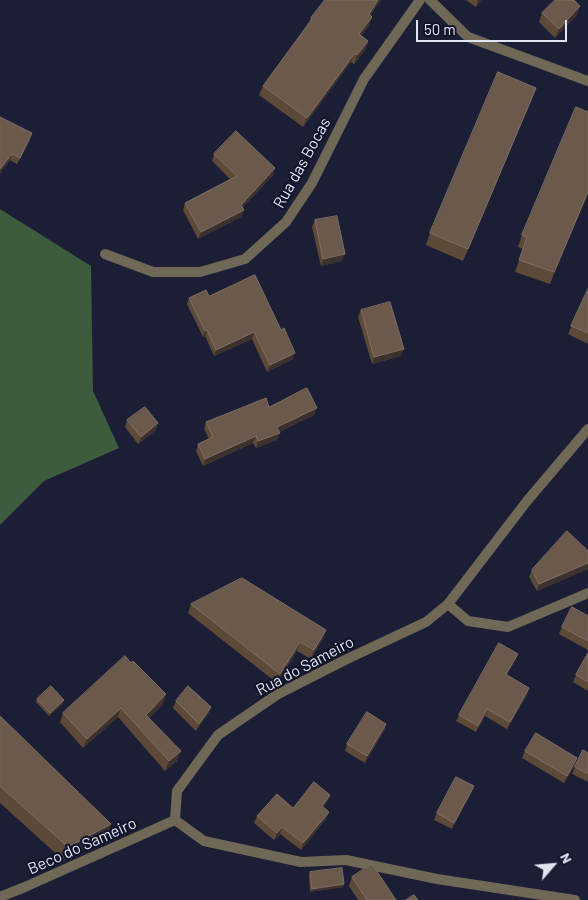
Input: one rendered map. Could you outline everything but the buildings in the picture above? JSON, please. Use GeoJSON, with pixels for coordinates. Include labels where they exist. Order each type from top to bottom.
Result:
{"type":"FeatureCollection","features":[{"type":"Feature","properties":{"kind":"street","name":"Rua das Bocas"},"geometry":{"type":"LineString","coordinates":[[105,254],[154,272],[200,272],[245,259],[286,222],[312,183],[364,79],[420,0]]}},
{"type":"Feature","properties":{"kind":"street"},"geometry":{"type":"LineString","coordinates":[[430,0],[468,37],[588,81]]}},
{"type":"Feature","properties":{"kind":"street","name":"Rua do Sameiro"},"geometry":{"type":"LineString","coordinates":[[175,820],[177,791],[218,735],[278,694],[426,622],[448,604],[528,501],[588,429]]}},
{"type":"Feature","properties":{"kind":"street"},"geometry":{"type":"LineString","coordinates":[[448,604],[468,621],[508,627],[588,593]]}},
{"type":"Feature","properties":{"kind":"street"},"geometry":{"type":"LineString","coordinates":[[175,820],[204,841],[292,861],[346,860],[437,879],[575,900]]}},
{"type":"Feature","properties":{"kind":"street","name":"Beco do Sameiro"},"geometry":{"type":"LineString","coordinates":[[0,897],[175,820]]}},
{"type":"Feature","properties":{"kind":"green space"},"geometry":{"type":"Polygon","coordinates":[[[0,209],[91,266],[93,391],[119,448],[44,481],[0,525],[0,209]]]}}]}
